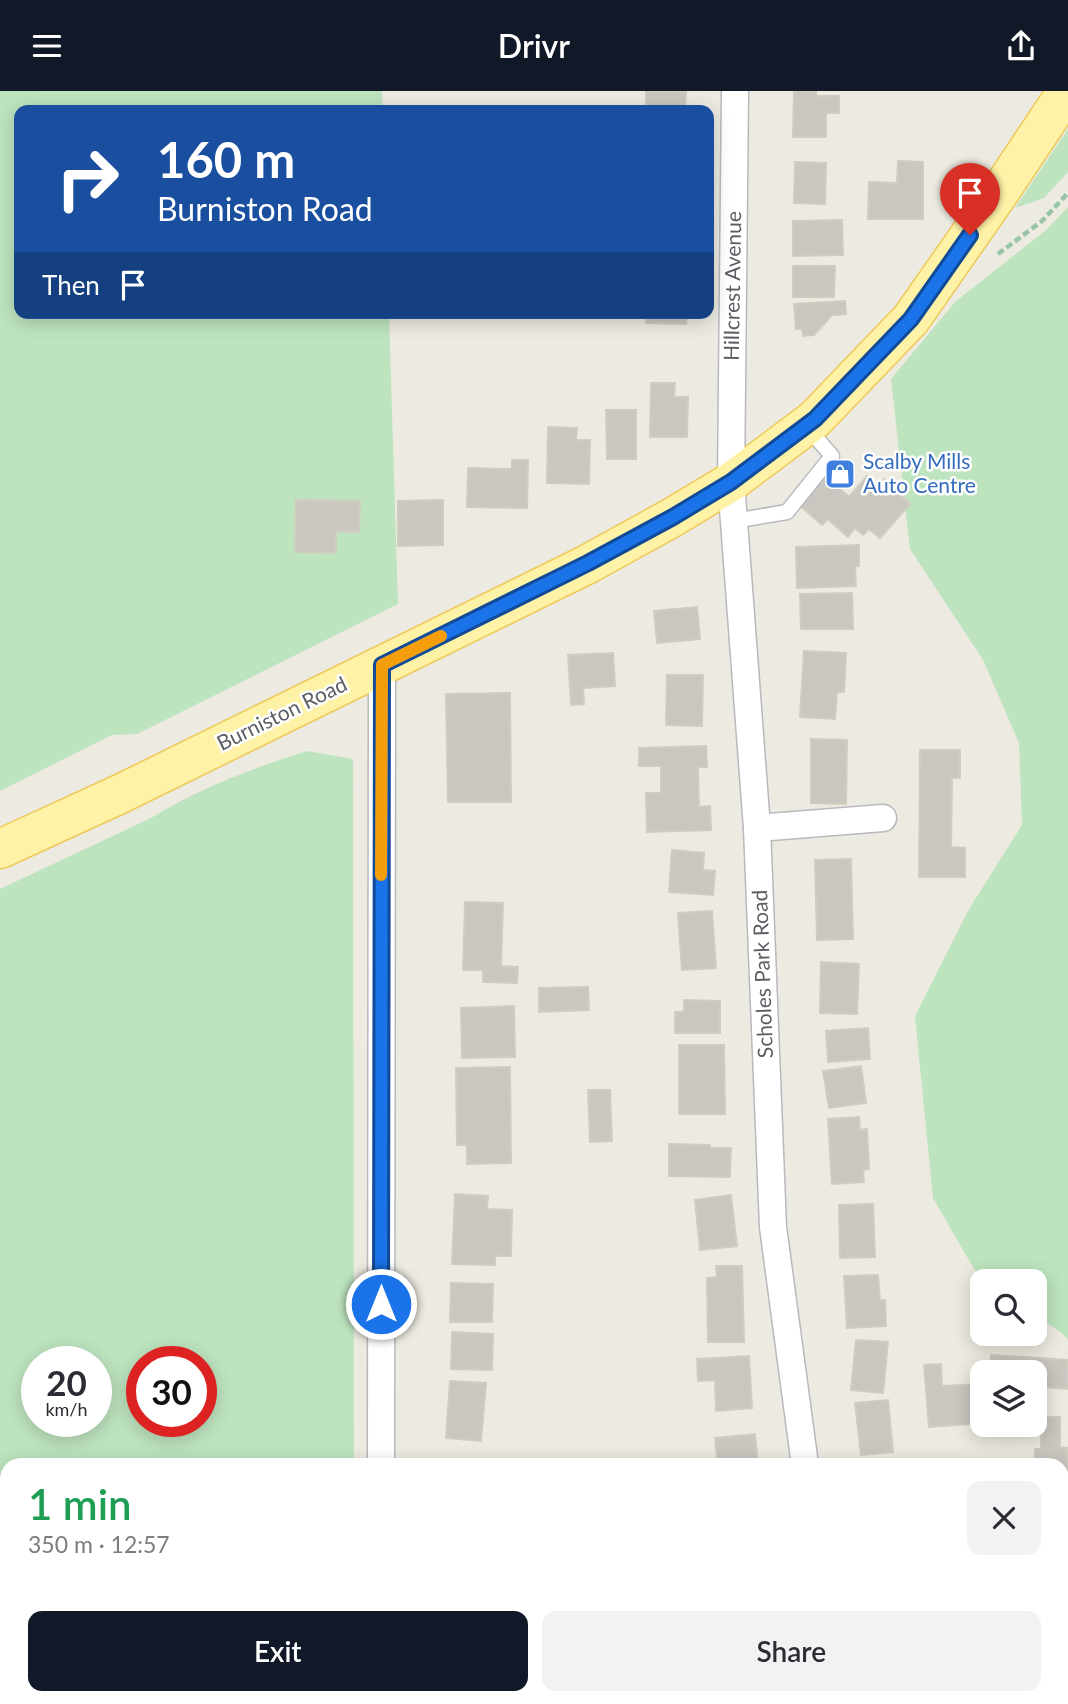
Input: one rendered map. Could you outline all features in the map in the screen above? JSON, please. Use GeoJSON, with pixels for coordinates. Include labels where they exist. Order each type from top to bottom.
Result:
{"type":"FeatureCollection","features":[{"type":"Feature","properties":{"kind":"main road","name":"Burniston Road"},"geometry":{"type":"LineString","coordinates":[[0,849],[120,794],[588,563],[731,482],[815,419],[911,319],[1067,91]]}},
{"type":"Feature","properties":{"kind":"street","name":"Hillcrest Avenue"},"geometry":{"type":"LineString","coordinates":[[731,482],[734,91]]}},
{"type":"Feature","properties":{"kind":"street","name":"Scholes Park Road"},"geometry":{"type":"LineString","coordinates":[[731,482],[757,828],[773,1227],[804,1458]]}},
{"type":"Feature","properties":{"kind":"street"},"geometry":{"type":"LineString","coordinates":[[381,1458],[382,665]]}},
{"type":"Feature","properties":{"kind":"street"},"geometry":{"type":"LineString","coordinates":[[757,828],[883,818]]}},
{"type":"Feature","properties":{"kind":"lane"},"geometry":{"type":"LineString","coordinates":[[734,521],[787,512],[832,456],[806,425]]}},
{"type":"Feature","properties":{"kind":"green space"},"geometry":{"type":"Polygon","coordinates":[[[0,91],[382,91],[383,105],[14,105],[14,319],[389,319],[398,604],[137,734],[112,735],[0,791],[0,91]]]}},
{"type":"Feature","properties":{"kind":"green space"},"geometry":{"type":"Polygon","coordinates":[[[1068,129],[1068,172],[1044,198],[1015,208],[1068,129]]]}},
{"type":"Feature","properties":{"kind":"green space"},"geometry":{"type":"Polygon","coordinates":[[[1068,207],[1068,1340],[1047,1323],[1047,1269],[974,1269],[933,1198],[915,1016],[969,909],[1022,825],[1019,743],[983,660],[910,549],[891,379],[955,302],[1046,230],[1068,207]]]}},
{"type":"Feature","properties":{"kind":"green space"},"geometry":{"type":"Polygon","coordinates":[[[307,751],[353,759],[354,1458],[0,1458],[0,889],[151,818],[207,788],[307,751]]]}},
{"type":"Feature","properties":{"kind":"building"},"geometry":{"type":"Polygon","coordinates":[[[646,91],[686,91],[685,105],[646,105],[646,91]]]}},
{"type":"Feature","properties":{"kind":"building"},"geometry":{"type":"Polygon","coordinates":[[[794,91],[816,91],[816,96],[839,96],[839,113],[826,113],[826,137],[793,137],[794,91]]]}},
{"type":"Feature","properties":{"kind":"building"},"geometry":{"type":"Polygon","coordinates":[[[898,161],[923,162],[923,219],[868,219],[869,182],[897,183],[898,161]]]}},
{"type":"Feature","properties":{"kind":"building"},"geometry":{"type":"Polygon","coordinates":[[[795,162],[826,163],[825,204],[794,203],[795,162]]]}},
{"type":"Feature","properties":{"kind":"building"},"geometry":{"type":"Polygon","coordinates":[[[842,220],[843,255],[793,256],[793,221],[842,220]]]}},
{"type":"Feature","properties":{"kind":"building"},"geometry":{"type":"Polygon","coordinates":[[[793,266],[835,266],[834,297],[793,297],[793,266]]]}},
{"type":"Feature","properties":{"kind":"building"},"geometry":{"type":"Polygon","coordinates":[[[845,301],[846,314],[832,315],[814,335],[803,336],[802,329],[796,329],[794,304],[845,301]]]}},
{"type":"Feature","properties":{"kind":"building"},"geometry":{"type":"Polygon","coordinates":[[[646,319],[686,319],[686,324],[646,323],[646,319]]]}},
{"type":"Feature","properties":{"kind":"building"},"geometry":{"type":"Polygon","coordinates":[[[651,383],[675,383],[674,397],[688,397],[687,437],[650,437],[651,383]]]}},
{"type":"Feature","properties":{"kind":"building"},"geometry":{"type":"Polygon","coordinates":[[[606,410],[636,410],[636,459],[607,459],[606,410]]]}},
{"type":"Feature","properties":{"kind":"building"},"geometry":{"type":"Polygon","coordinates":[[[548,427],[577,428],[576,440],[590,440],[589,484],[547,483],[548,427]]]}},
{"type":"Feature","properties":{"kind":"building"},"geometry":{"type":"Polygon","coordinates":[[[512,460],[528,460],[527,508],[467,507],[468,468],[512,469],[512,460]]]}},
{"type":"Feature","properties":{"kind":"building"},"geometry":{"type":"Polygon","coordinates":[[[825,475],[849,497],[867,476],[878,486],[884,479],[910,504],[880,538],[869,529],[863,535],[855,528],[848,537],[828,519],[822,525],[798,504],[825,475]]]}},
{"type":"Feature","properties":{"kind":"building"},"geometry":{"type":"Polygon","coordinates":[[[296,500],[360,501],[359,532],[336,531],[336,553],[295,552],[296,500]]]}},
{"type":"Feature","properties":{"kind":"building"},"geometry":{"type":"Polygon","coordinates":[[[443,500],[443,545],[398,546],[398,501],[443,500]]]}},
{"type":"Feature","properties":{"kind":"building"},"geometry":{"type":"Polygon","coordinates":[[[859,545],[859,566],[855,566],[856,586],[797,588],[796,547],[859,545]]]}},
{"type":"Feature","properties":{"kind":"building"},"geometry":{"type":"Polygon","coordinates":[[[852,593],[853,629],[801,629],[800,594],[852,593]]]}},
{"type":"Feature","properties":{"kind":"building"},"geometry":{"type":"Polygon","coordinates":[[[697,607],[700,639],[657,643],[654,611],[697,607]]]}},
{"type":"Feature","properties":{"kind":"building"},"geometry":{"type":"Polygon","coordinates":[[[804,651],[846,653],[844,692],[837,692],[835,719],[800,717],[804,651]]]}},
{"type":"Feature","properties":{"kind":"building"},"geometry":{"type":"Polygon","coordinates":[[[613,653],[615,686],[583,688],[584,704],[571,705],[568,655],[613,653]]]}},
{"type":"Feature","properties":{"kind":"building"},"geometry":{"type":"Polygon","coordinates":[[[667,675],[703,675],[702,726],[666,725],[667,675]]]}},
{"type":"Feature","properties":{"kind":"building"},"geometry":{"type":"Polygon","coordinates":[[[510,693],[511,802],[448,802],[446,694],[510,693]]]}},
{"type":"Feature","properties":{"kind":"building"},"geometry":{"type":"Polygon","coordinates":[[[811,739],[847,740],[846,804],[811,803],[811,739]]]}},
{"type":"Feature","properties":{"kind":"building"},"geometry":{"type":"Polygon","coordinates":[[[706,746],[707,767],[698,767],[699,807],[710,806],[711,830],[647,832],[646,793],[661,793],[661,766],[639,766],[639,748],[706,746]]]}},
{"type":"Feature","properties":{"kind":"building"},"geometry":{"type":"Polygon","coordinates":[[[920,750],[960,750],[960,778],[952,778],[951,847],[965,848],[965,877],[919,877],[920,750]]]}},
{"type":"Feature","properties":{"kind":"building"},"geometry":{"type":"Polygon","coordinates":[[[672,850],[704,853],[703,870],[715,871],[713,895],[669,892],[672,850]]]}},
{"type":"Feature","properties":{"kind":"building"},"geometry":{"type":"Polygon","coordinates":[[[851,859],[853,939],[817,940],[815,860],[851,859]]]}},
{"type":"Feature","properties":{"kind":"building"},"geometry":{"type":"Polygon","coordinates":[[[465,902],[503,903],[501,966],[518,967],[517,983],[483,982],[483,970],[463,970],[465,902]]]}},
{"type":"Feature","properties":{"kind":"building"},"geometry":{"type":"Polygon","coordinates":[[[712,911],[716,968],[682,970],[678,913],[712,911]]]}},
{"type":"Feature","properties":{"kind":"building"},"geometry":{"type":"Polygon","coordinates":[[[821,962],[859,964],[857,1014],[820,1013],[821,962]]]}},
{"type":"Feature","properties":{"kind":"building"},"geometry":{"type":"Polygon","coordinates":[[[588,987],[589,1010],[539,1012],[539,988],[588,987]]]}},
{"type":"Feature","properties":{"kind":"building"},"geometry":{"type":"Polygon","coordinates":[[[684,1000],[720,1001],[720,1033],[675,1033],[675,1012],[684,1012],[684,1000]]]}},
{"type":"Feature","properties":{"kind":"building"},"geometry":{"type":"Polygon","coordinates":[[[514,1006],[515,1057],[462,1058],[461,1008],[514,1006]]]}},
{"type":"Feature","properties":{"kind":"building"},"geometry":{"type":"Polygon","coordinates":[[[868,1028],[870,1059],[828,1062],[826,1031],[868,1028]]]}},
{"type":"Feature","properties":{"kind":"building"},"geometry":{"type":"Polygon","coordinates":[[[679,1045],[724,1045],[725,1114],[679,1114],[679,1045]]]}},
{"type":"Feature","properties":{"kind":"building"},"geometry":{"type":"Polygon","coordinates":[[[861,1066],[866,1103],[829,1108],[823,1071],[861,1066]]]}},
{"type":"Feature","properties":{"kind":"building"},"geometry":{"type":"Polygon","coordinates":[[[510,1067],[511,1163],[467,1164],[467,1145],[457,1145],[456,1068],[510,1067]]]}},
{"type":"Feature","properties":{"kind":"building"},"geometry":{"type":"Polygon","coordinates":[[[588,1090],[610,1090],[612,1141],[590,1142],[588,1090]]]}},
{"type":"Feature","properties":{"kind":"building"},"geometry":{"type":"Polygon","coordinates":[[[859,1117],[860,1130],[867,1129],[869,1169],[863,1170],[864,1182],[832,1184],[828,1119],[859,1117]]]}},
{"type":"Feature","properties":{"kind":"building"},"geometry":{"type":"Polygon","coordinates":[[[669,1144],[731,1148],[730,1177],[669,1176],[669,1144]]]}},
{"type":"Feature","properties":{"kind":"building"},"geometry":{"type":"Polygon","coordinates":[[[455,1194],[488,1196],[487,1209],[512,1210],[511,1256],[495,1256],[495,1265],[452,1264],[455,1194]]]}},
{"type":"Feature","properties":{"kind":"building"},"geometry":{"type":"Polygon","coordinates":[[[731,1195],[737,1246],[700,1250],[695,1200],[731,1195]]]}},
{"type":"Feature","properties":{"kind":"building"},"geometry":{"type":"Polygon","coordinates":[[[873,1204],[875,1257],[840,1258],[839,1205],[873,1204]]]}},
{"type":"Feature","properties":{"kind":"building"},"geometry":{"type":"Polygon","coordinates":[[[716,1266],[742,1266],[744,1342],[708,1342],[707,1278],[717,1277],[716,1266]]]}},
{"type":"Feature","properties":{"kind":"building"},"geometry":{"type":"Polygon","coordinates":[[[878,1275],[880,1300],[885,1300],[886,1326],[847,1328],[844,1276],[878,1275]]]}},
{"type":"Feature","properties":{"kind":"building"},"geometry":{"type":"Polygon","coordinates":[[[451,1283],[493,1284],[492,1322],[450,1322],[451,1283]]]}},
{"type":"Feature","properties":{"kind":"building"},"geometry":{"type":"Polygon","coordinates":[[[452,1332],[493,1334],[492,1370],[451,1369],[452,1332]]]}},
{"type":"Feature","properties":{"kind":"building"},"geometry":{"type":"Polygon","coordinates":[[[856,1340],[888,1342],[883,1393],[851,1390],[856,1340]]]}},
{"type":"Feature","properties":{"kind":"building"},"geometry":{"type":"Polygon","coordinates":[[[991,1355],[1068,1360],[1068,1389],[1047,1387],[1047,1360],[991,1360],[991,1355]]]}},
{"type":"Feature","properties":{"kind":"building"},"geometry":{"type":"Polygon","coordinates":[[[749,1356],[752,1408],[716,1411],[715,1380],[698,1381],[697,1359],[749,1356]]]}},
{"type":"Feature","properties":{"kind":"building"},"geometry":{"type":"Polygon","coordinates":[[[941,1364],[942,1386],[970,1385],[970,1424],[929,1427],[924,1365],[941,1364]]]}},
{"type":"Feature","properties":{"kind":"building"},"geometry":{"type":"Polygon","coordinates":[[[450,1381],[486,1383],[481,1441],[446,1438],[450,1381]]]}},
{"type":"Feature","properties":{"kind":"building"},"geometry":{"type":"Polygon","coordinates":[[[888,1400],[893,1452],[861,1455],[855,1403],[888,1400]]]}},
{"type":"Feature","properties":{"kind":"building"},"geometry":{"type":"Polygon","coordinates":[[[1047,1417],[1060,1417],[1060,1447],[1068,1448],[1068,1458],[1034,1458],[1035,1449],[1041,1449],[1041,1437],[1047,1437],[1047,1417]]]}},
{"type":"Feature","properties":{"kind":"building"},"geometry":{"type":"Polygon","coordinates":[[[755,1434],[757,1458],[717,1458],[715,1438],[755,1434]]]}},
{"type":"Feature","properties":{"kind":"slow traffic"},"geometry":{"type":"LineString","coordinates":[[381,875],[382,665],[441,636]]}},
{"type":"Feature","properties":{"kind":"place","name":"Scalby Mills Auto Centre"},"geometry":{"type":"Point","coordinates":[840,474]}},
{"type":"Feature","properties":{"kind":"route"},"geometry":{"type":"LineString","coordinates":[[381,1304],[382,665],[588,563],[731,482],[815,419],[911,319],[970,235]]}}]}
